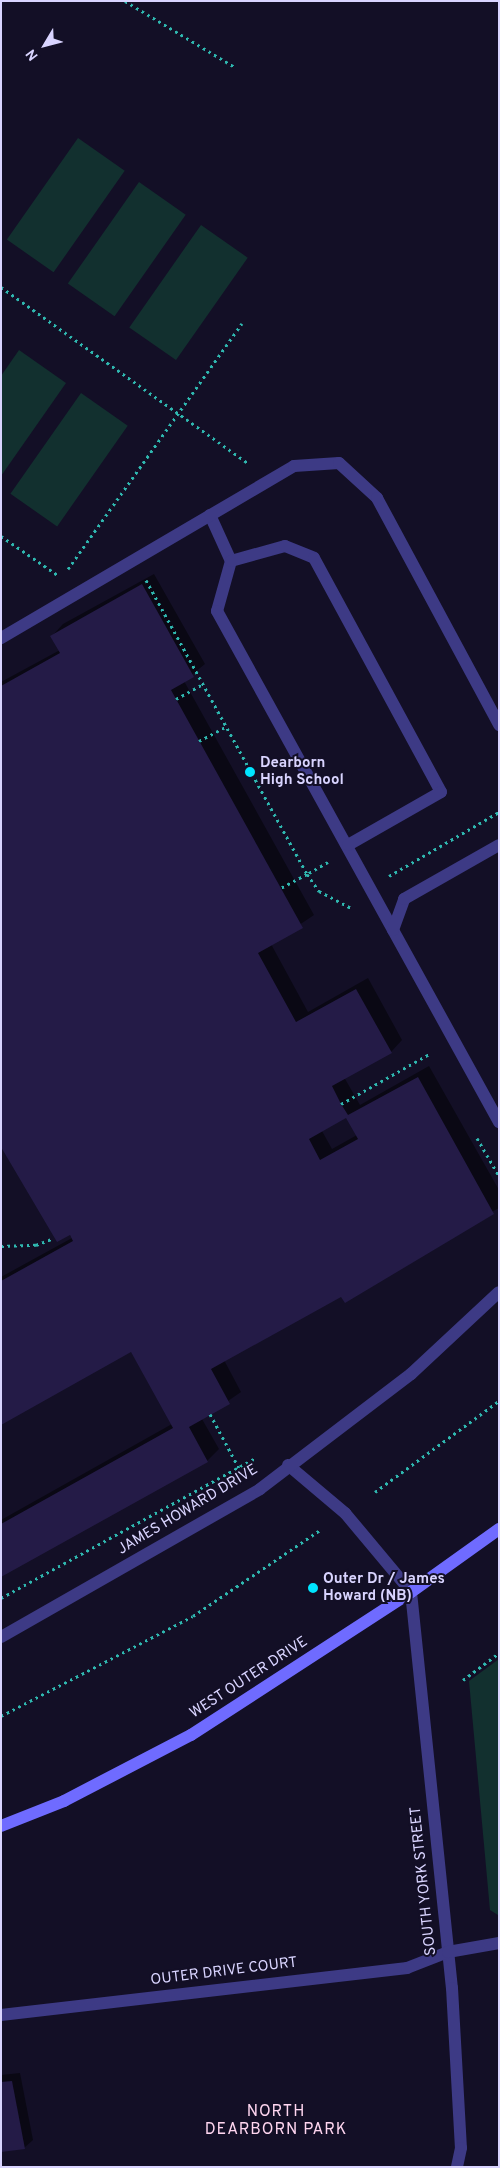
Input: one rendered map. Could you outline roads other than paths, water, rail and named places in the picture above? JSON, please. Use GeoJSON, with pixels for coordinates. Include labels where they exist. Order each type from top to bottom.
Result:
{"type":"FeatureCollection","features":[{"type":"Feature","properties":{"kind":"main road","name":"WEST OUTER DRIVE"},"geometry":{"type":"LineString","coordinates":[[1,1826],[64,1801],[191,1735],[411,1592],[499,1529]]}},
{"type":"Feature","properties":{"kind":"street"},"geometry":{"type":"LineString","coordinates":[[1,638],[294,466],[339,463],[377,498],[499,725]]}},
{"type":"Feature","properties":{"kind":"street"},"geometry":{"type":"LineString","coordinates":[[210,515],[231,561],[217,611],[348,845],[499,1122]]}},
{"type":"Feature","properties":{"kind":"street"},"geometry":{"type":"LineString","coordinates":[[231,561],[285,546],[314,558],[442,792],[348,845]]}},
{"type":"Feature","properties":{"kind":"street"},"geometry":{"type":"LineString","coordinates":[[394,930],[404,900],[499,845]]}},
{"type":"Feature","properties":{"kind":"street","name":"JAMES HOWARD DRIVE"},"geometry":{"type":"LineString","coordinates":[[1,1636],[260,1489],[288,1465],[411,1374],[499,1292]]}},
{"type":"Feature","properties":{"kind":"street"},"geometry":{"type":"LineString","coordinates":[[288,1465],[344,1513],[411,1592]]}},
{"type":"Feature","properties":{"kind":"street","name":"SOUTH YORK STREET"},"geometry":{"type":"LineString","coordinates":[[411,1592],[448,1952],[462,2148],[457,2167]]}},
{"type":"Feature","properties":{"kind":"street","name":"OUTER DRIVE COURT"},"geometry":{"type":"LineString","coordinates":[[1,2014],[407,1968],[448,1952],[499,1943]]}},
{"type":"Feature","properties":{"kind":"place","name":"Dearborn High School"},"geometry":{"type":"Point","coordinates":[250,772]}},
{"type":"Feature","properties":{"kind":"place","name":"Outer Dr / James Howard (NB)"},"geometry":{"type":"Point","coordinates":[313,1588]}},
{"type":"Feature","properties":{"kind":"district","name":"NORTH DEARBORN PARK"},"geometry":{"type":"Point","coordinates":[276,2121]}}]}
